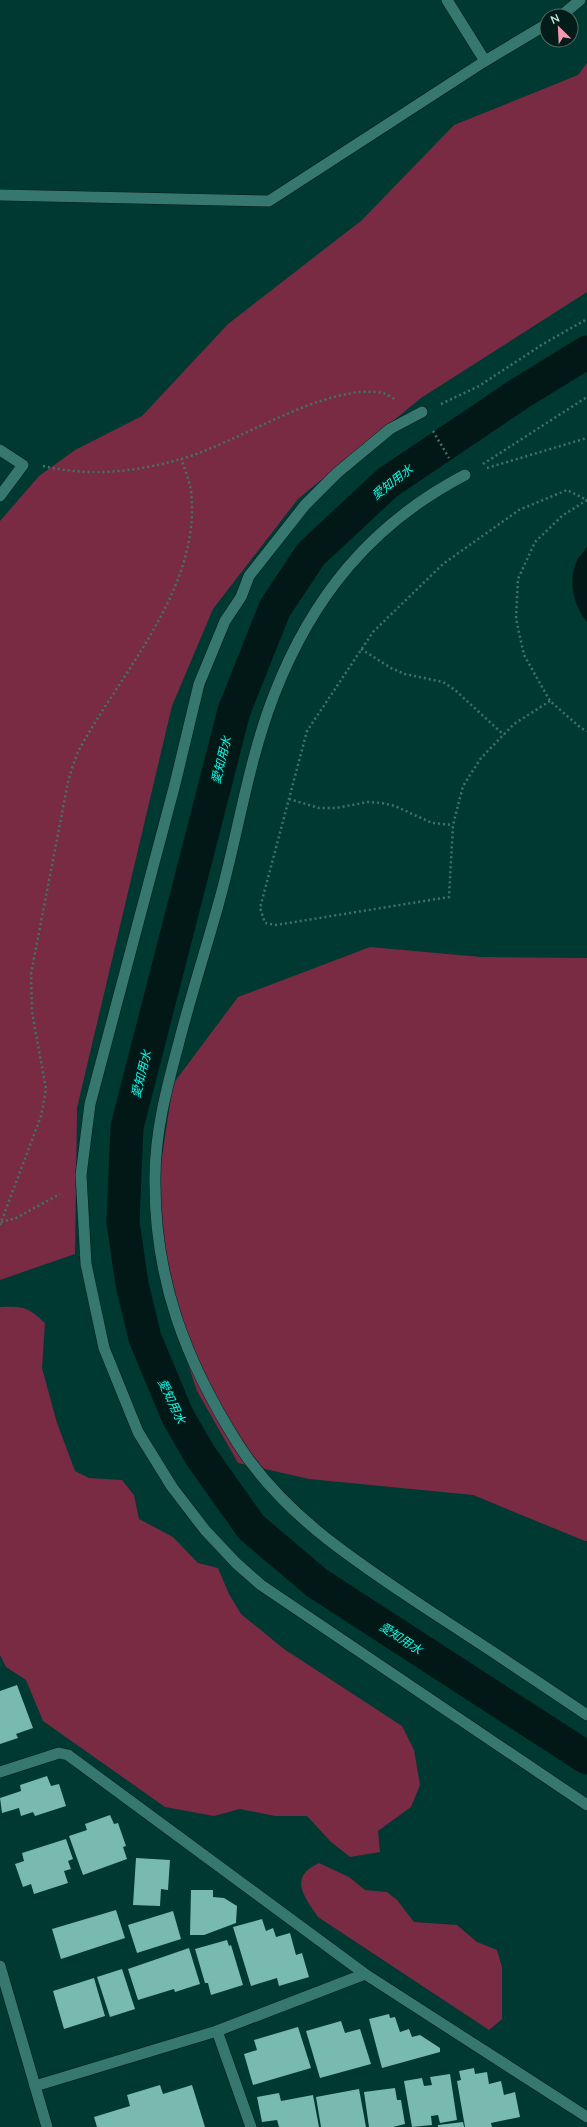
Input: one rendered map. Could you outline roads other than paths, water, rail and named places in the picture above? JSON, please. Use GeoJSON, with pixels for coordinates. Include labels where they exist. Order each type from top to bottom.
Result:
{"type":"FeatureCollection","features":[{"type":"Feature","properties":{"kind":"street"},"geometry":{"type":"LineString","coordinates":[[447,0],[484,61]]}},
{"type":"Feature","properties":{"kind":"street"},"geometry":{"type":"LineString","coordinates":[[570,8],[580,0]]}},
{"type":"Feature","properties":{"kind":"street"},"geometry":{"type":"LineString","coordinates":[[0,195],[269,201],[484,61],[539,29]]}},
{"type":"Feature","properties":{"kind":"street"},"geometry":{"type":"LineString","coordinates":[[422,412],[390,429],[337,472],[305,505],[249,576],[241,597],[225,621],[199,684],[169,807],[90,1104],[81,1175],[86,1264],[104,1348],[138,1432],[172,1487],[205,1530],[236,1563],[261,1585],[587,1805]]}},
{"type":"Feature","properties":{"kind":"street"},"geometry":{"type":"LineString","coordinates":[[0,450],[23,465],[0,496]]}},
{"type":"Feature","properties":{"kind":"street"},"geometry":{"type":"LineString","coordinates":[[461,473],[409,510],[366,545],[342,573],[315,610],[295,645],[273,697],[247,785],[219,902],[167,1084],[156,1144],[155,1180],[159,1245],[170,1302],[185,1342],[207,1390],[239,1446],[267,1484],[294,1512],[335,1547],[587,1715]]}},
{"type":"Feature","properties":{"kind":"street"},"geometry":{"type":"LineString","coordinates":[[0,1772],[59,1753],[68,1755],[365,1974],[587,2117]]}},
{"type":"Feature","properties":{"kind":"street"},"geometry":{"type":"LineString","coordinates":[[0,1966],[47,2127]]}},
{"type":"Feature","properties":{"kind":"street"},"geometry":{"type":"LineString","coordinates":[[35,2086],[217,2031],[365,1974]]}},
{"type":"Feature","properties":{"kind":"street"},"geometry":{"type":"LineString","coordinates":[[217,2031],[251,2127]]}},
{"type":"Feature","properties":{"kind":"water"},"geometry":{"type":"Polygon","coordinates":[[[587,547],[587,622],[582,616],[576,601],[573,578],[577,561],[587,547]]]}},
{"type":"Feature","properties":{"kind":"waterway","name":"愛知用水"},"geometry":{"type":"LineString","coordinates":[[587,352],[519,394],[387,483],[311,554],[275,608],[234,711],[127,1127],[123,1222],[132,1284],[145,1338],[177,1415],[200,1455],[251,1527],[317,1583],[587,1758]]}}]}
